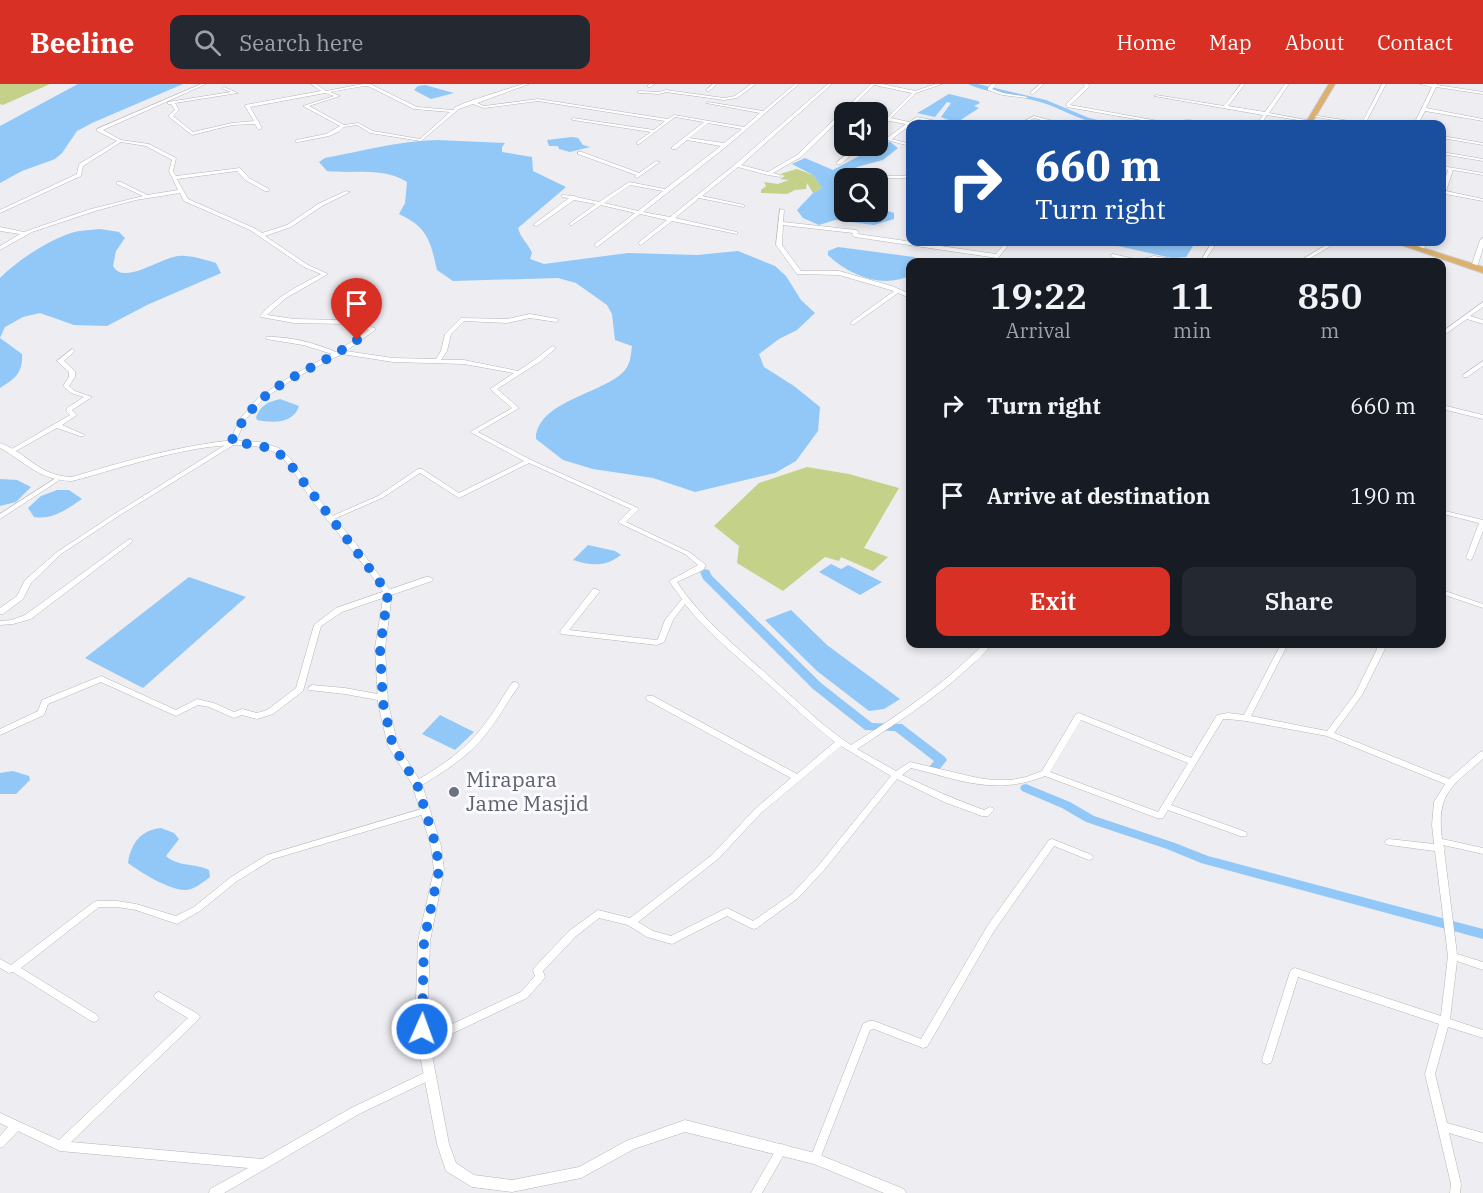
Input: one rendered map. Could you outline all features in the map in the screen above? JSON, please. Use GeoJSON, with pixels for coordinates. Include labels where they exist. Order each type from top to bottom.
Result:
{"type":"FeatureCollection","features":[{"type":"Feature","properties":{"kind":"main road"},"geometry":{"type":"LineString","coordinates":[[1311,120],[1332,84]]}},
{"type":"Feature","properties":{"kind":"main road"},"geometry":{"type":"LineString","coordinates":[[1424,246],[1479,268]]}},
{"type":"Feature","properties":{"kind":"street"},"geometry":{"type":"LineString","coordinates":[[204,84],[99,130],[120,141],[147,145],[174,159],[171,171],[186,200],[262,236],[306,266],[324,274],[287,294],[272,305],[263,316],[294,321],[344,322],[373,329],[339,353],[293,377],[261,398],[242,420],[232,440],[233,443]]}},
{"type":"Feature","properties":{"kind":"street"},"geometry":{"type":"LineString","coordinates":[[313,84],[325,92],[338,96],[305,106],[343,126]]}},
{"type":"Feature","properties":{"kind":"street"},"geometry":{"type":"LineString","coordinates":[[298,141],[312,137],[320,138],[343,126],[358,124],[372,132],[421,140],[453,111],[471,102],[527,84]]}},
{"type":"Feature","properties":{"kind":"street"},"geometry":{"type":"LineString","coordinates":[[708,90],[715,84]]}},
{"type":"Feature","properties":{"kind":"street"},"geometry":{"type":"LineString","coordinates":[[639,92],[666,91],[724,99],[736,97],[754,84]]}},
{"type":"Feature","properties":{"kind":"street"},"geometry":{"type":"LineString","coordinates":[[597,245],[725,145],[797,84]]}},
{"type":"Feature","properties":{"kind":"street"},"geometry":{"type":"LineString","coordinates":[[641,243],[699,197],[830,84]]}},
{"type":"Feature","properties":{"kind":"street"},"geometry":{"type":"LineString","coordinates":[[856,102],[875,84],[915,92]]}},
{"type":"Feature","properties":{"kind":"street"},"geometry":{"type":"LineString","coordinates":[[888,118],[915,92],[940,84]]}},
{"type":"Feature","properties":{"kind":"street"},"geometry":{"type":"LineString","coordinates":[[995,84],[990,89],[1025,98]]}},
{"type":"Feature","properties":{"kind":"street"},"geometry":{"type":"LineString","coordinates":[[1032,93],[1042,84]]}},
{"type":"Feature","properties":{"kind":"street"},"geometry":{"type":"LineString","coordinates":[[1085,84],[1089,86],[1068,105],[1147,120]]}},
{"type":"Feature","properties":{"kind":"street"},"geometry":{"type":"LineString","coordinates":[[1225,107],[1243,84]]}},
{"type":"Feature","properties":{"kind":"street"},"geometry":{"type":"LineString","coordinates":[[1262,120],[1287,84]]}},
{"type":"Feature","properties":{"kind":"street"},"geometry":{"type":"LineString","coordinates":[[1364,120],[1384,84]]}},
{"type":"Feature","properties":{"kind":"street"},"geometry":{"type":"LineString","coordinates":[[1422,84],[1483,93]]}},
{"type":"Feature","properties":{"kind":"street"},"geometry":{"type":"LineString","coordinates":[[260,128],[247,106],[366,85],[416,108],[453,111]]}},
{"type":"Feature","properties":{"kind":"street"},"geometry":{"type":"LineString","coordinates":[[1418,120],[1435,85]]}},
{"type":"Feature","properties":{"kind":"street"},"geometry":{"type":"LineString","coordinates":[[163,103],[236,93],[224,88]]}},
{"type":"Feature","properties":{"kind":"street"},"geometry":{"type":"LineString","coordinates":[[1156,96],[1304,120]]}},
{"type":"Feature","properties":{"kind":"street"},"geometry":{"type":"LineString","coordinates":[[471,102],[484,107],[538,100],[669,120]]}},
{"type":"Feature","properties":{"kind":"street"},"geometry":{"type":"LineString","coordinates":[[173,103],[177,110],[170,116],[192,134],[232,124],[258,122]]}},
{"type":"Feature","properties":{"kind":"street"},"geometry":{"type":"LineString","coordinates":[[708,103],[764,112]]}},
{"type":"Feature","properties":{"kind":"street"},"geometry":{"type":"LineString","coordinates":[[1423,109],[1483,120]]}},
{"type":"Feature","properties":{"kind":"street"},"geometry":{"type":"LineString","coordinates":[[639,143],[674,116],[745,128]]}},
{"type":"Feature","properties":{"kind":"street"},"geometry":{"type":"LineString","coordinates":[[1028,120],[1034,117],[1045,120]]}},
{"type":"Feature","properties":{"kind":"street"},"geometry":{"type":"LineString","coordinates":[[573,118],[654,131]]}},
{"type":"Feature","properties":{"kind":"street"},"geometry":{"type":"LineString","coordinates":[[888,119],[906,122]]}},
{"type":"Feature","properties":{"kind":"street"},"geometry":{"type":"LineString","coordinates":[[674,148],[707,122]]}},
{"type":"Feature","properties":{"kind":"street"},"geometry":{"type":"LineString","coordinates":[[767,173],[799,156],[834,123]]}},
{"type":"Feature","properties":{"kind":"street"},"geometry":{"type":"LineString","coordinates":[[906,125],[888,140],[906,145]]}},
{"type":"Feature","properties":{"kind":"street"},"geometry":{"type":"LineString","coordinates":[[1446,138],[1483,144]]}},
{"type":"Feature","properties":{"kind":"street"},"geometry":{"type":"LineString","coordinates":[[687,139],[725,145]]}},
{"type":"Feature","properties":{"kind":"street"},"geometry":{"type":"LineString","coordinates":[[0,212],[79,175],[81,165],[120,141]]}},
{"type":"Feature","properties":{"kind":"street"},"geometry":{"type":"LineString","coordinates":[[580,153],[640,175]]}},
{"type":"Feature","properties":{"kind":"street"},"geometry":{"type":"LineString","coordinates":[[1446,154],[1483,160]]}},
{"type":"Feature","properties":{"kind":"street"},"geometry":{"type":"LineString","coordinates":[[839,163],[847,156]]}},
{"type":"Feature","properties":{"kind":"street"},"geometry":{"type":"LineString","coordinates":[[572,224],[658,162]]}},
{"type":"Feature","properties":{"kind":"street"},"geometry":{"type":"LineString","coordinates":[[737,165],[778,176]]}},
{"type":"Feature","properties":{"kind":"street"},"geometry":{"type":"LineString","coordinates":[[1446,168],[1483,174]]}},
{"type":"Feature","properties":{"kind":"street"},"geometry":{"type":"LineString","coordinates":[[174,178],[238,169],[247,179],[267,190]]}},
{"type":"Feature","properties":{"kind":"street"},"geometry":{"type":"LineString","coordinates":[[1446,183],[1452,169]]}},
{"type":"Feature","properties":{"kind":"street"},"geometry":{"type":"LineString","coordinates":[[888,177],[906,177]]}},
{"type":"Feature","properties":{"kind":"street"},"geometry":{"type":"LineString","coordinates":[[119,183],[145,195]]}},
{"type":"Feature","properties":{"kind":"street"},"geometry":{"type":"LineString","coordinates":[[629,183],[667,191]]}},
{"type":"Feature","properties":{"kind":"street"},"geometry":{"type":"LineString","coordinates":[[1,247],[22,233],[107,204],[145,195],[181,191]]}},
{"type":"Feature","properties":{"kind":"street"},"geometry":{"type":"LineString","coordinates":[[262,236],[289,226],[320,205],[348,192]]}},
{"type":"Feature","properties":{"kind":"street"},"geometry":{"type":"LineString","coordinates":[[1446,194],[1483,200]]}},
{"type":"Feature","properties":{"kind":"street"},"geometry":{"type":"LineString","coordinates":[[564,196],[575,196],[600,204],[735,233]]}},
{"type":"Feature","properties":{"kind":"street"},"geometry":{"type":"LineString","coordinates":[[534,225],[575,196]]}},
{"type":"Feature","properties":{"kind":"street"},"geometry":{"type":"LineString","coordinates":[[699,197],[742,206]]}},
{"type":"Feature","properties":{"kind":"street"},"geometry":{"type":"LineString","coordinates":[[782,210],[783,223],[779,245],[799,273],[839,273],[906,294]]}},
{"type":"Feature","properties":{"kind":"street"},"geometry":{"type":"LineString","coordinates":[[783,223],[840,229],[856,232],[855,234],[906,242]]}},
{"type":"Feature","properties":{"kind":"street"},"geometry":{"type":"LineString","coordinates":[[0,229],[22,233]]}},
{"type":"Feature","properties":{"kind":"street"},"geometry":{"type":"LineString","coordinates":[[1479,268],[1483,240]]}},
{"type":"Feature","properties":{"kind":"street"},"geometry":{"type":"LineString","coordinates":[[931,246],[997,256],[1005,246]]}},
{"type":"Feature","properties":{"kind":"street"},"geometry":{"type":"LineString","coordinates":[[1307,258],[1327,246]]}},
{"type":"Feature","properties":{"kind":"street"},"geometry":{"type":"LineString","coordinates":[[1113,256],[1122,258]]}},
{"type":"Feature","properties":{"kind":"street"},"geometry":{"type":"LineString","coordinates":[[853,323],[898,291]]}},
{"type":"Feature","properties":{"kind":"street"},"geometry":{"type":"LineString","coordinates":[[1446,331],[1483,305]]}},
{"type":"Feature","properties":{"kind":"street"},"geometry":{"type":"LineString","coordinates":[[439,359],[444,351],[448,334],[463,319],[507,321],[530,316],[556,320]]}},
{"type":"Feature","properties":{"kind":"street"},"geometry":{"type":"LineString","coordinates":[[1467,317],[1483,322]]}},
{"type":"Feature","properties":{"kind":"street"},"geometry":{"type":"LineString","coordinates":[[268,339],[304,344],[339,353],[393,360],[439,359],[517,372]]}},
{"type":"Feature","properties":{"kind":"street"},"geometry":{"type":"LineString","coordinates":[[553,348],[541,361],[517,372],[493,389],[516,408],[473,432],[529,461],[636,509],[621,522],[687,553],[702,565],[673,581],[684,601],[739,655],[852,748],[896,775],[949,802],[984,814],[990,810]]}},
{"type":"Feature","properties":{"kind":"street"},"geometry":{"type":"LineString","coordinates":[[12,451],[74,415],[69,409],[89,397],[73,392],[66,386],[72,377],[72,371],[60,361],[72,351]]}},
{"type":"Feature","properties":{"kind":"street"},"geometry":{"type":"LineString","coordinates":[[1465,376],[1482,365]]}},
{"type":"Feature","properties":{"kind":"street"},"geometry":{"type":"LineString","coordinates":[[1446,408],[1483,417]]}},
{"type":"Feature","properties":{"kind":"street"},"geometry":{"type":"LineString","coordinates":[[56,425],[82,435]]}},
{"type":"Feature","properties":{"kind":"street"},"geometry":{"type":"LineString","coordinates":[[0,612],[20,597],[28,582],[59,553],[233,443]]}},
{"type":"Feature","properties":{"kind":"street"},"geometry":{"type":"LineString","coordinates":[[0,445],[12,451],[41,473],[57,480],[72,479],[182,449],[233,443],[266,446],[277,451],[332,518],[388,593],[380,648],[383,698],[393,746],[417,784],[436,846],[439,870],[424,941],[422,1029],[443,1144],[451,1167],[472,1181],[508,1189],[582,1172],[630,1145],[686,1126],[815,1159],[899,1193]]}},
{"type":"Feature","properties":{"kind":"street"},"geometry":{"type":"LineString","coordinates":[[332,518],[380,497],[420,470],[459,496],[529,461]]}},
{"type":"Feature","properties":{"kind":"street"},"geometry":{"type":"LineString","coordinates":[[0,518],[57,480]]}},
{"type":"Feature","properties":{"kind":"street"},"geometry":{"type":"LineString","coordinates":[[1446,513],[1483,522],[1470,558]]}},
{"type":"Feature","properties":{"kind":"street"},"geometry":{"type":"LineString","coordinates":[[0,622],[13,622],[28,618],[130,541]]}},
{"type":"Feature","properties":{"kind":"street"},"geometry":{"type":"LineString","coordinates":[[0,732],[41,713],[45,702],[101,678],[176,713],[197,702],[211,705],[234,715],[242,712],[257,716],[270,712],[300,689],[318,625],[339,610],[429,579]]}},
{"type":"Feature","properties":{"kind":"street"},"geometry":{"type":"LineString","coordinates":[[596,591],[564,632],[657,643],[661,640],[669,620],[684,601]]}},
{"type":"Feature","properties":{"kind":"street"},"geometry":{"type":"LineString","coordinates":[[1446,593],[1483,606]]}},
{"type":"Feature","properties":{"kind":"street"},"geometry":{"type":"LineString","coordinates":[[852,748],[902,717],[952,680],[984,648]]}},
{"type":"Feature","properties":{"kind":"street"},"geometry":{"type":"LineString","coordinates":[[1246,718],[1282,648]]}},
{"type":"Feature","properties":{"kind":"street"},"geometry":{"type":"LineString","coordinates":[[1329,734],[1358,695],[1380,648]]}},
{"type":"Feature","properties":{"kind":"street"},"geometry":{"type":"LineString","coordinates":[[417,784],[441,770],[483,733],[515,685]]}},
{"type":"Feature","properties":{"kind":"street"},"geometry":{"type":"LineString","coordinates":[[312,688],[383,698]]}},
{"type":"Feature","properties":{"kind":"street"},"geometry":{"type":"LineString","coordinates":[[650,698],[796,777]]}},
{"type":"Feature","properties":{"kind":"street"},"geometry":{"type":"LineString","coordinates":[[424,1042],[524,995],[540,977],[538,970],[572,934],[598,914],[631,922],[650,934],[672,940],[728,912],[754,925],[795,896],[822,867],[896,775],[910,765],[963,780],[1014,784],[1029,781],[1045,772],[1079,716],[1192,762]]}},
{"type":"Feature","properties":{"kind":"street"},"geometry":{"type":"LineString","coordinates":[[1045,772],[1149,814],[1160,816],[1220,717],[1228,716],[1329,734],[1450,783]]}},
{"type":"Feature","properties":{"kind":"street"},"geometry":{"type":"LineString","coordinates":[[631,922],[715,857],[758,811],[841,741]]}},
{"type":"Feature","properties":{"kind":"street"},"geometry":{"type":"LineString","coordinates":[[1455,1193],[1456,1184],[1445,1127],[1430,1074],[1445,1020],[1453,956],[1446,913],[1438,802],[1450,783],[1483,754]]}},
{"type":"Feature","properties":{"kind":"street"},"geometry":{"type":"LineString","coordinates":[[1166,806],[1243,834]]}},
{"type":"Feature","properties":{"kind":"street"},"geometry":{"type":"LineString","coordinates":[[0,963],[9,969],[14,968],[93,906],[117,904],[136,907],[177,920],[197,909],[234,879],[270,857],[425,811]]}},
{"type":"Feature","properties":{"kind":"street"},"geometry":{"type":"LineString","coordinates":[[815,1159],[869,1024],[923,1044],[991,928],[1052,842],[1089,857]]}},
{"type":"Feature","properties":{"kind":"street"},"geometry":{"type":"LineString","coordinates":[[1389,842],[1440,844],[1483,851]]}},
{"type":"Feature","properties":{"kind":"street"},"geometry":{"type":"LineString","coordinates":[[1453,956],[1483,966]]}},
{"type":"Feature","properties":{"kind":"street"},"geometry":{"type":"LineString","coordinates":[[14,968],[94,1018]]}},
{"type":"Feature","properties":{"kind":"street"},"geometry":{"type":"LineString","coordinates":[[1267,1060],[1295,972],[1483,1034]]}},
{"type":"Feature","properties":{"kind":"street"},"geometry":{"type":"LineString","coordinates":[[60,1146],[195,1017],[159,996]]}},
{"type":"Feature","properties":{"kind":"street"},"geometry":{"type":"LineString","coordinates":[[214,1193],[355,1111],[429,1076]]}},
{"type":"Feature","properties":{"kind":"street"},"geometry":{"type":"LineString","coordinates":[[0,1118],[60,1146],[262,1164]]}},
{"type":"Feature","properties":{"kind":"street"},"geometry":{"type":"LineString","coordinates":[[0,1143],[16,1126]]}},
{"type":"Feature","properties":{"kind":"street"},"geometry":{"type":"LineString","coordinates":[[1445,1127],[1483,1138]]}},
{"type":"Feature","properties":{"kind":"street"},"geometry":{"type":"LineString","coordinates":[[756,1193],[782,1149]]}},
{"type":"Feature","properties":{"kind":"green space"},"geometry":{"type":"Polygon","coordinates":[[[0,84],[50,84],[3,105],[0,104],[0,84]]]}},
{"type":"Feature","properties":{"kind":"green space"},"geometry":{"type":"Polygon","coordinates":[[[797,169],[813,175],[822,188],[813,193],[807,183],[806,189],[795,190],[787,194],[761,193],[766,186],[764,182],[778,184],[789,180],[780,179],[785,176],[780,174],[797,169]]]}},
{"type":"Feature","properties":{"kind":"green space"},"geometry":{"type":"Polygon","coordinates":[[[807,467],[849,474],[899,488],[864,548],[888,557],[873,571],[841,557],[839,561],[825,557],[783,591],[737,563],[739,546],[714,526],[759,483],[807,467]]]}},
{"type":"Feature","properties":{"kind":"water"},"geometry":{"type":"Polygon","coordinates":[[[78,84],[183,84],[77,131],[55,159],[22,171],[0,183],[0,126],[78,84]]]}},
{"type":"Feature","properties":{"kind":"water"},"geometry":{"type":"Polygon","coordinates":[[[425,85],[454,93],[431,99],[414,90],[418,86],[425,85]]]}},
{"type":"Feature","properties":{"kind":"water"},"geometry":{"type":"Polygon","coordinates":[[[949,94],[980,103],[974,106],[979,108],[961,120],[948,120],[941,117],[951,103],[947,102],[935,117],[917,113],[949,94]]]}},
{"type":"Feature","properties":{"kind":"water"},"geometry":{"type":"Polygon","coordinates":[[[578,138],[583,145],[590,147],[570,152],[559,149],[558,146],[549,146],[547,140],[578,138]]]}},
{"type":"Feature","properties":{"kind":"water"},"geometry":{"type":"Polygon","coordinates":[[[437,140],[505,143],[502,152],[532,157],[533,171],[566,187],[518,228],[532,253],[530,259],[544,264],[628,253],[697,255],[738,251],[775,266],[786,276],[801,300],[815,313],[797,330],[779,339],[759,354],[764,367],[794,386],[820,407],[818,431],[796,461],[775,473],[695,492],[653,478],[593,469],[563,460],[536,439],[540,425],[549,414],[621,374],[629,363],[632,346],[615,340],[612,314],[607,305],[576,283],[558,278],[453,281],[437,270],[430,243],[422,230],[399,214],[405,203],[407,182],[388,174],[327,171],[319,162],[325,158],[381,147],[437,140]]]}},
{"type":"Feature","properties":{"kind":"water"},"geometry":{"type":"Polygon","coordinates":[[[888,142],[898,148],[888,156],[888,142]]]}},
{"type":"Feature","properties":{"kind":"water"},"geometry":{"type":"Polygon","coordinates":[[[859,156],[888,156],[883,160],[856,168],[837,168],[859,156]]]}},
{"type":"Feature","properties":{"kind":"water"},"geometry":{"type":"Polygon","coordinates":[[[805,158],[833,170],[834,220],[819,225],[803,218],[797,210],[813,193],[822,188],[813,175],[792,164],[805,158]]]}},
{"type":"Feature","properties":{"kind":"water"},"geometry":{"type":"Polygon","coordinates":[[[888,211],[894,213],[894,219],[888,221],[888,211]]]}},
{"type":"Feature","properties":{"kind":"water"},"geometry":{"type":"Polygon","coordinates":[[[851,222],[884,222],[874,225],[851,222]]]}},
{"type":"Feature","properties":{"kind":"water"},"geometry":{"type":"Polygon","coordinates":[[[100,229],[119,232],[125,238],[116,251],[113,266],[125,273],[183,256],[216,263],[221,273],[147,305],[107,326],[74,325],[40,313],[23,317],[5,327],[0,338],[0,278],[33,252],[71,233],[100,229]]]}},
{"type":"Feature","properties":{"kind":"water"},"geometry":{"type":"Polygon","coordinates":[[[1118,246],[1193,246],[1186,257],[1172,258],[1118,246]]]}},
{"type":"Feature","properties":{"kind":"water"},"geometry":{"type":"Polygon","coordinates":[[[838,247],[916,258],[906,258],[906,278],[889,281],[870,279],[855,273],[834,260],[828,255],[828,251],[838,247]]]}},
{"type":"Feature","properties":{"kind":"water"},"geometry":{"type":"Polygon","coordinates":[[[0,338],[22,354],[21,366],[17,375],[0,388],[0,338]]]}},
{"type":"Feature","properties":{"kind":"water"},"geometry":{"type":"Polygon","coordinates":[[[280,399],[299,406],[292,416],[276,422],[257,420],[256,417],[263,407],[280,399]]]}},
{"type":"Feature","properties":{"kind":"water"},"geometry":{"type":"Polygon","coordinates":[[[0,479],[17,480],[31,487],[16,502],[0,506],[0,479]]]}},
{"type":"Feature","properties":{"kind":"water"},"geometry":{"type":"Polygon","coordinates":[[[57,490],[69,490],[82,499],[54,515],[34,517],[28,508],[41,496],[57,490]]]}},
{"type":"Feature","properties":{"kind":"water"},"geometry":{"type":"Polygon","coordinates":[[[588,545],[615,551],[621,555],[609,562],[598,564],[573,560],[588,545]]]}},
{"type":"Feature","properties":{"kind":"water"},"geometry":{"type":"Polygon","coordinates":[[[831,564],[841,569],[848,565],[882,582],[860,595],[819,572],[831,564]]]}},
{"type":"Feature","properties":{"kind":"water"},"geometry":{"type":"Polygon","coordinates":[[[189,577],[246,597],[143,688],[85,658],[189,577]]]}},
{"type":"Feature","properties":{"kind":"water"},"geometry":{"type":"Polygon","coordinates":[[[791,610],[827,645],[900,699],[884,709],[869,711],[817,671],[765,620],[791,610]]]}},
{"type":"Feature","properties":{"kind":"water"},"geometry":{"type":"Polygon","coordinates":[[[440,715],[474,732],[455,750],[422,734],[440,715]]]}},
{"type":"Feature","properties":{"kind":"water"},"geometry":{"type":"Polygon","coordinates":[[[13,771],[29,776],[30,780],[16,794],[0,794],[0,773],[13,771]]]}},
{"type":"Feature","properties":{"kind":"water"},"geometry":{"type":"Polygon","coordinates":[[[161,828],[174,833],[179,839],[166,856],[176,862],[209,870],[210,877],[192,889],[178,889],[155,880],[128,863],[138,839],[154,829],[161,828]]]}},
{"type":"Feature","properties":{"kind":"waterway"},"geometry":{"type":"LineString","coordinates":[[971,84],[1044,101],[1092,120]]}},
{"type":"Feature","properties":{"kind":"waterway"},"geometry":{"type":"LineString","coordinates":[[705,572],[707,577],[817,686],[869,727],[898,727],[941,760],[935,767]]}},
{"type":"Feature","properties":{"kind":"waterway"},"geometry":{"type":"LineString","coordinates":[[1026,788],[1066,805],[1090,819],[1205,860],[1483,934]]}},
{"type":"Feature","properties":{"kind":"place","name":"Mirapara Jame Masjid"},"geometry":{"type":"Point","coordinates":[454,792]}},
{"type":"Feature","properties":{"kind":"route"},"geometry":{"type":"LineString","coordinates":[[357,340],[341,352],[293,377],[261,398],[242,420],[232,440],[233,443],[266,446],[277,451],[286,459],[388,593],[380,648],[383,703],[393,746],[417,784],[436,846],[439,870],[424,941],[422,1029]]}}]}
